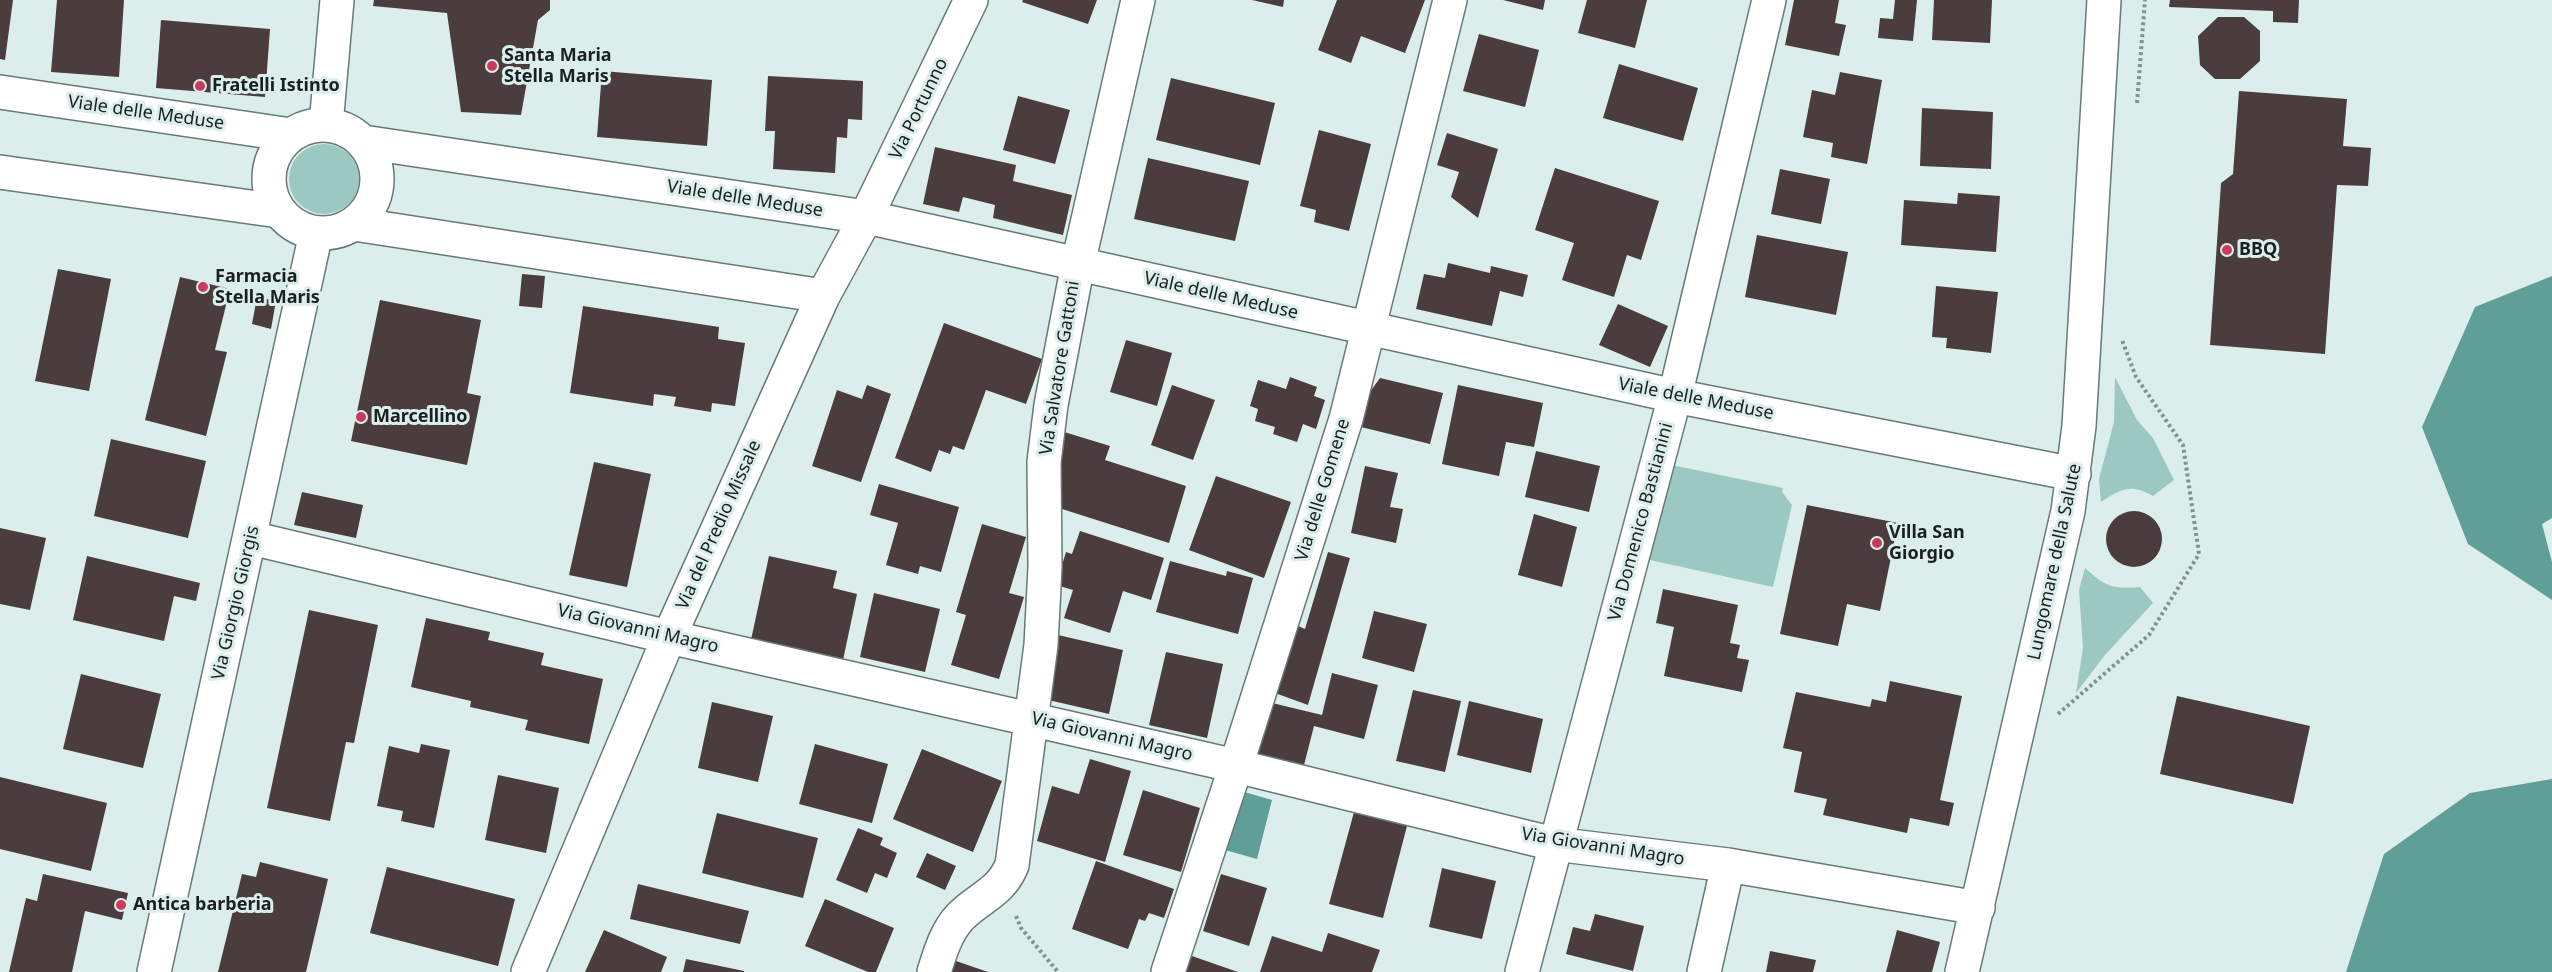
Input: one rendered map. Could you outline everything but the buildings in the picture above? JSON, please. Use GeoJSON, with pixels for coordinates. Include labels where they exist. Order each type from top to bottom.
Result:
{"type":"FeatureCollection","features":[{"type":"Feature","properties":{"kind":"street"},"geometry":{"type":"LineString","coordinates":[[326,125],[336,0]]}},
{"type":"Feature","properties":{"kind":"street","name":"Via Portunno"},"geometry":{"type":"LineString","coordinates":[[866,217],[971,0]]}},
{"type":"Feature","properties":{"kind":"street","name":"Via Salvatore Gattoni"},"geometry":{"type":"LineString","coordinates":[[934,972],[943,945],[959,918],[989,897],[1003,882],[1012,865],[1032,718],[1044,602],[1044,479],[1051,405],[1078,264],[1138,0]]}},
{"type":"Feature","properties":{"kind":"street","name":"Via delle Gomene"},"geometry":{"type":"LineString","coordinates":[[1168,972],[1346,418],[1370,330],[1450,0]]}},
{"type":"Feature","properties":{"kind":"street","name":"Via Domenico Bastianini"},"geometry":{"type":"LineString","coordinates":[[1522,972],[1554,844],[1675,396],[1769,0]]}},
{"type":"Feature","properties":{"kind":"street","name":"Lungomare della Salute"},"geometry":{"type":"LineString","coordinates":[[1962,972],[2058,558],[2074,474],[2080,414],[2104,0]]}},
{"type":"Feature","properties":{"kind":"street","name":"Viale delle Meduse"},"geometry":{"type":"LineString","coordinates":[[0,92],[291,135]]}},
{"type":"Feature","properties":{"kind":"street"},"geometry":{"type":"LineString","coordinates":[[326,125],[348,130],[363,142],[375,161],[377,188],[367,212],[354,224],[334,232],[316,233],[292,224],[279,211],[270,192],[269,173],[274,156],[291,135],[307,127],[326,125]]}},
{"type":"Feature","properties":{"kind":"street","name":"Viale delle Meduse"},"geometry":{"type":"LineString","coordinates":[[363,142],[866,217],[1675,396],[2074,474]]}},
{"type":"Feature","properties":{"kind":"street"},"geometry":{"type":"LineString","coordinates":[[0,172],[279,211]]}},
{"type":"Feature","properties":{"kind":"street","name":"Via del Predio Missale"},"geometry":{"type":"LineString","coordinates":[[528,972],[669,637],[823,296],[866,217]]}},
{"type":"Feature","properties":{"kind":"street"},"geometry":{"type":"LineString","coordinates":[[354,224],[823,296]]}},
{"type":"Feature","properties":{"kind":"street","name":"Via Giorgio Giorgis"},"geometry":{"type":"LineString","coordinates":[[154,972],[251,538],[316,233]]}},
{"type":"Feature","properties":{"kind":"street","name":"Via Giovanni Magro"},"geometry":{"type":"LineString","coordinates":[[251,538],[669,637],[1032,718],[1554,844],[1728,866],[1978,908]]}},
{"type":"Feature","properties":{"kind":"street"},"geometry":{"type":"LineString","coordinates":[[1704,972],[1728,866]]}},
{"type":"Feature","properties":{"kind":"path"},"geometry":{"type":"LineString","coordinates":[[2136,106],[2145,0]]}},
{"type":"Feature","properties":{"kind":"path"},"geometry":{"type":"LineString","coordinates":[[2055,718],[2149,635],[2199,554],[2183,445],[2136,376],[2122,339]]}},
{"type":"Feature","properties":{"kind":"path"},"geometry":{"type":"LineString","coordinates":[[1003,882],[1021,928],[1058,972]]}},
{"type":"Feature","properties":{"kind":"shaded area"},"geometry":{"type":"Polygon","coordinates":[[[324,144],[337,147],[349,154],[356,166],[359,179],[356,192],[349,204],[337,211],[324,214],[311,211],[299,204],[292,192],[289,179],[292,166],[299,154],[311,147],[324,144]]]}},
{"type":"Feature","properties":{"kind":"shaded area"},"geometry":{"type":"Polygon","coordinates":[[[2552,276],[2552,518],[2542,524],[2552,562],[2552,600],[2468,544],[2422,427],[2475,307],[2552,276]]]}},
{"type":"Feature","properties":{"kind":"shaded area"},"geometry":{"type":"Polygon","coordinates":[[[2115,377],[2137,420],[2153,438],[2174,480],[2153,496],[2138,490],[2126,489],[2101,502],[2099,479],[2114,422],[2115,377]]]}},
{"type":"Feature","properties":{"kind":"shaded area"},"geometry":{"type":"Polygon","coordinates":[[[1667,464],[1783,488],[1782,492],[1792,505],[1773,587],[1641,558],[1667,464]]]}},
{"type":"Feature","properties":{"kind":"shaded area"},"geometry":{"type":"Polygon","coordinates":[[[2085,568],[2104,583],[2123,588],[2140,587],[2153,603],[2105,655],[2076,693],[2083,648],[2079,590],[2085,568]]]}},
{"type":"Feature","properties":{"kind":"shaded area"},"geometry":{"type":"Polygon","coordinates":[[[2552,779],[2552,972],[2346,972],[2384,854],[2470,793],[2552,779]]]}},
{"type":"Feature","properties":{"kind":"shaded area"},"geometry":{"type":"Polygon","coordinates":[[[1241,791],[1272,800],[1257,859],[1225,850],[1241,791]]]}},
{"type":"Feature","properties":{"kind":"place","name":"Santa Maria Stella Maris"},"geometry":{"type":"Point","coordinates":[492,66]}},
{"type":"Feature","properties":{"kind":"place","name":"Fratelli Istinto"},"geometry":{"type":"Point","coordinates":[200,86]}},
{"type":"Feature","properties":{"kind":"place","name":"BBQ"},"geometry":{"type":"Point","coordinates":[2227,250]}},
{"type":"Feature","properties":{"kind":"place","name":"Farmacia Stella Maris"},"geometry":{"type":"Point","coordinates":[203,287]}},
{"type":"Feature","properties":{"kind":"place","name":"Marcellino"},"geometry":{"type":"Point","coordinates":[361,417]}},
{"type":"Feature","properties":{"kind":"place","name":"Villa San Giorgio"},"geometry":{"type":"Point","coordinates":[1877,543]}},
{"type":"Feature","properties":{"kind":"place","name":"Antica barberia"},"geometry":{"type":"Point","coordinates":[121,905]}}]}
